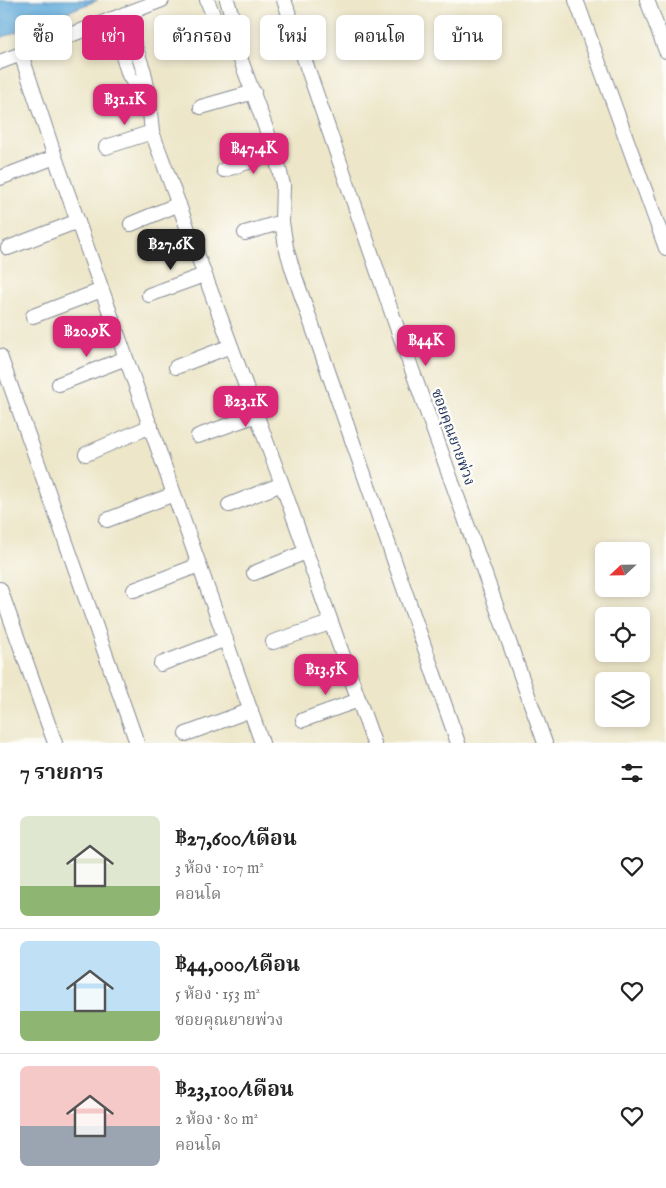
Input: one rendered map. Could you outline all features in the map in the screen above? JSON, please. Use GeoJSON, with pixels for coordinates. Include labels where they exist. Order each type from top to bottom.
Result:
{"type":"FeatureCollection","features":[{"type":"Feature","properties":{"kind":"street"},"geometry":{"type":"LineString","coordinates":[[122,15],[162,0]]}},
{"type":"Feature","properties":{"kind":"street"},"geometry":{"type":"LineString","coordinates":[[207,0],[213,15]]}},
{"type":"Feature","properties":{"kind":"street"},"geometry":{"type":"LineString","coordinates":[[227,0],[232,15]]}},
{"type":"Feature","properties":{"kind":"street","name":"ซอยคุณยายพ่วง"},"geometry":{"type":"LineString","coordinates":[[284,0],[392,313],[545,743]]}},
{"type":"Feature","properties":{"kind":"street"},"geometry":{"type":"LineString","coordinates":[[576,0],[666,248]]}},
{"type":"Feature","properties":{"kind":"street"},"geometry":{"type":"LineString","coordinates":[[647,0],[666,51]]}},
{"type":"Feature","properties":{"kind":"street"},"geometry":{"type":"LineString","coordinates":[[0,62],[15,56]]}},
{"type":"Feature","properties":{"kind":"street"},"geometry":{"type":"LineString","coordinates":[[23,60],[55,157],[262,743]]}},
{"type":"Feature","properties":{"kind":"street"},"geometry":{"type":"LineString","coordinates":[[126,60],[129,76],[149,107],[152,132],[257,415],[374,743]]}},
{"type":"Feature","properties":{"kind":"street"},"geometry":{"type":"LineString","coordinates":[[241,60],[275,153],[283,184],[282,222],[286,247],[293,271],[458,743]]}},
{"type":"Feature","properties":{"kind":"street"},"geometry":{"type":"LineString","coordinates":[[201,107],[254,92]]}},
{"type":"Feature","properties":{"kind":"street"},"geometry":{"type":"LineString","coordinates":[[106,147],[152,132]]}},
{"type":"Feature","properties":{"kind":"street"},"geometry":{"type":"LineString","coordinates":[[224,170],[275,153]]}},
{"type":"Feature","properties":{"kind":"street"},"geometry":{"type":"LineString","coordinates":[[0,178],[55,157]]}},
{"type":"Feature","properties":{"kind":"street"},"geometry":{"type":"LineString","coordinates":[[131,224],[179,204]]}},
{"type":"Feature","properties":{"kind":"street"},"geometry":{"type":"LineString","coordinates":[[8,248],[78,220]]}},
{"type":"Feature","properties":{"kind":"street"},"geometry":{"type":"LineString","coordinates":[[245,233],[282,222]]}},
{"type":"Feature","properties":{"kind":"street"},"geometry":{"type":"LineString","coordinates":[[149,295],[204,275]]}},
{"type":"Feature","properties":{"kind":"street"},"geometry":{"type":"LineString","coordinates":[[33,316],[102,290]]}},
{"type":"Feature","properties":{"kind":"street"},"geometry":{"type":"LineString","coordinates":[[176,367],[231,346]]}},
{"type":"Feature","properties":{"kind":"street"},"geometry":{"type":"LineString","coordinates":[[0,356],[137,743]]}},
{"type":"Feature","properties":{"kind":"street"},"geometry":{"type":"LineString","coordinates":[[59,384],[126,358]]}},
{"type":"Feature","properties":{"kind":"street"},"geometry":{"type":"LineString","coordinates":[[198,436],[257,415]]}},
{"type":"Feature","properties":{"kind":"street"},"geometry":{"type":"LineString","coordinates":[[86,454],[151,426]]}},
{"type":"Feature","properties":{"kind":"street"},"geometry":{"type":"LineString","coordinates":[[229,505],[282,484]]}},
{"type":"Feature","properties":{"kind":"street"},"geometry":{"type":"LineString","coordinates":[[107,520],[174,494]]}},
{"type":"Feature","properties":{"kind":"street"},"geometry":{"type":"LineString","coordinates":[[254,573],[306,552]]}},
{"type":"Feature","properties":{"kind":"street"},"geometry":{"type":"LineString","coordinates":[[134,590],[200,565]]}},
{"type":"Feature","properties":{"kind":"street"},"geometry":{"type":"LineString","coordinates":[[0,588],[56,743]]}},
{"type":"Feature","properties":{"kind":"street"},"geometry":{"type":"LineString","coordinates":[[273,642],[330,623]]}},
{"type":"Feature","properties":{"kind":"street"},"geometry":{"type":"LineString","coordinates":[[162,664],[226,639]]}},
{"type":"Feature","properties":{"kind":"street"},"geometry":{"type":"LineString","coordinates":[[303,720],[359,700]]}},
{"type":"Feature","properties":{"kind":"street"},"geometry":{"type":"LineString","coordinates":[[186,734],[250,710]]}},
{"type":"Feature","properties":{"kind":"water"},"geometry":{"type":"Polygon","coordinates":[[[0,0],[98,0],[59,15],[15,15],[15,32],[0,38],[0,0]]]}}]}
